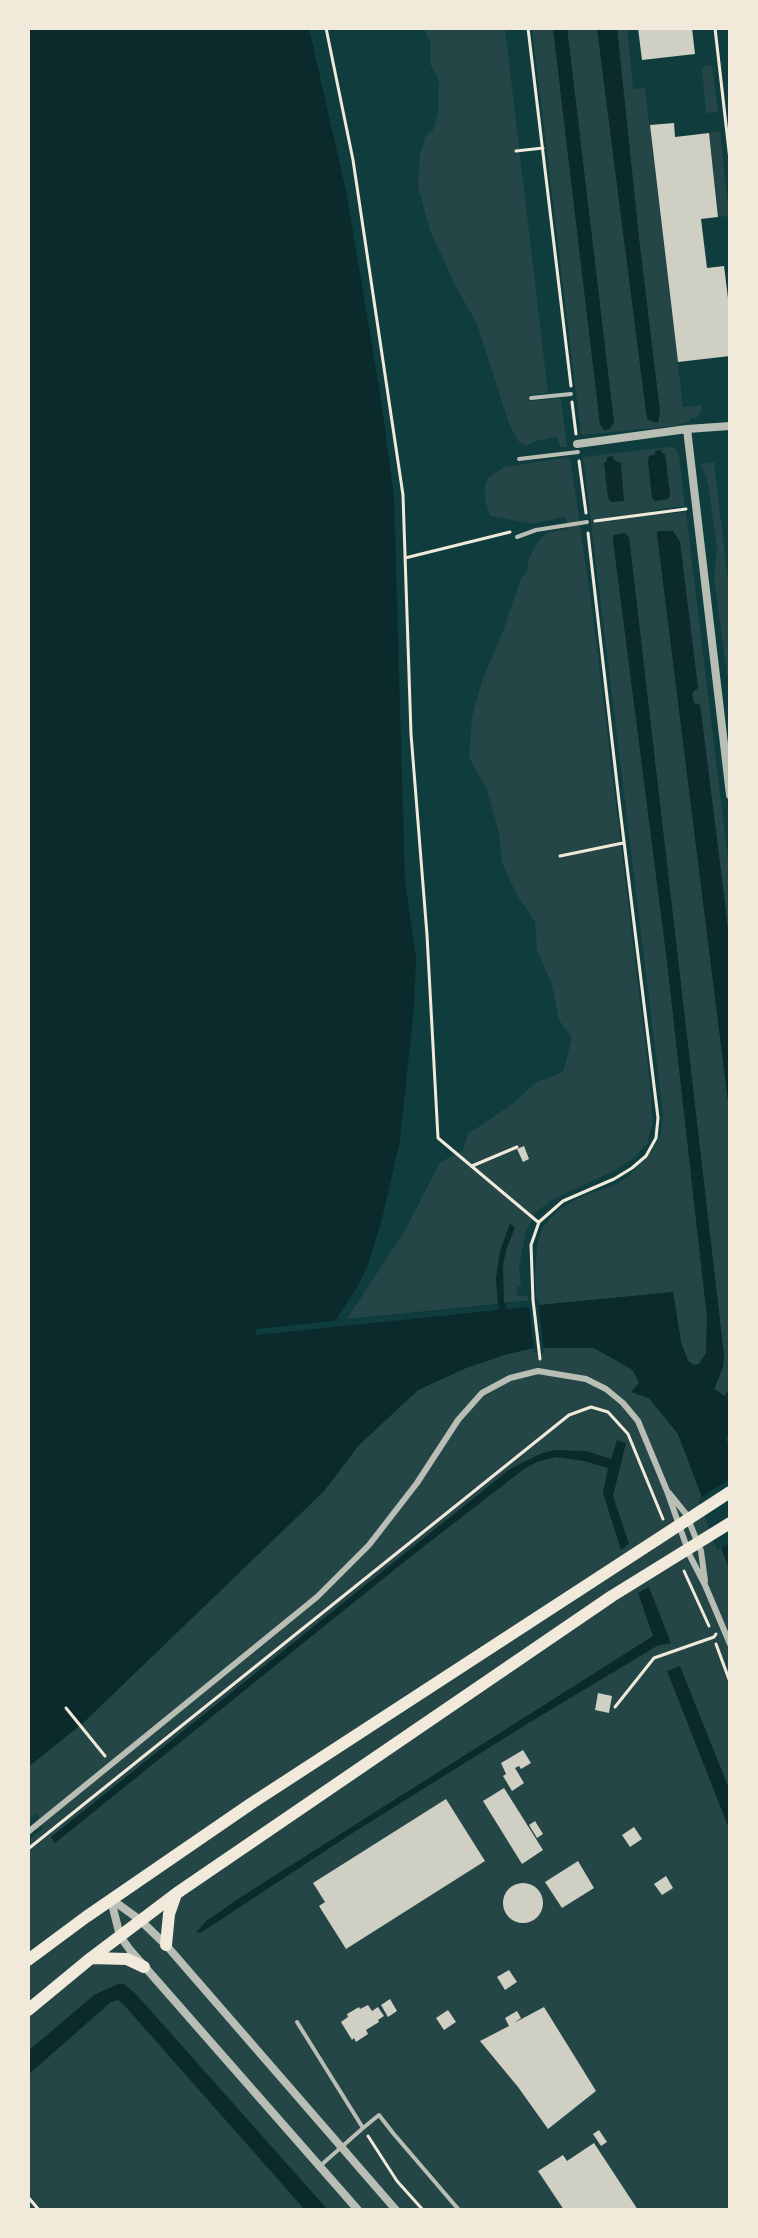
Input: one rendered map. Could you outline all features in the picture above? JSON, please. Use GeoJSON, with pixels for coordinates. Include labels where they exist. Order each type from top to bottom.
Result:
{"type":"FeatureCollection","features":[{"type":"Feature","properties":{"kind":"main road"},"geometry":{"type":"LineString","coordinates":[[28,1960],[252,1803],[730,1492]]}},
{"type":"Feature","properties":{"kind":"main road"},"geometry":{"type":"LineString","coordinates":[[28,2010],[177,1893],[612,1596],[730,1523]]}},
{"type":"Feature","properties":{"kind":"main road"},"geometry":{"type":"LineString","coordinates":[[166,1945],[169,1914],[177,1893]]}},
{"type":"Feature","properties":{"kind":"main road"},"geometry":{"type":"LineString","coordinates":[[91,1958],[127,1959],[144,1967]]}},
{"type":"Feature","properties":{"kind":"street"},"geometry":{"type":"LineString","coordinates":[[578,448],[647,434],[730,426]]}},
{"type":"Feature","properties":{"kind":"street"},"geometry":{"type":"LineString","coordinates":[[687,429],[725,712],[730,795]]}},
{"type":"Feature","properties":{"kind":"street"},"geometry":{"type":"LineString","coordinates":[[28,1832],[317,1597],[369,1545],[417,1483],[458,1420],[482,1393],[510,1378],[538,1371],[586,1379],[606,1389],[638,1421],[690,1556],[730,1644]]}},
{"type":"Feature","properties":{"kind":"street"},"geometry":{"type":"LineString","coordinates":[[667,1491],[686,1514],[701,1551],[705,1585]]}},
{"type":"Feature","properties":{"kind":"street"},"geometry":{"type":"LineString","coordinates":[[111,1899],[140,1920],[166,1945],[396,2210]]}},
{"type":"Feature","properties":{"kind":"street"},"geometry":{"type":"LineString","coordinates":[[111,1899],[120,1936],[144,1967],[358,2210]]}},
{"type":"Feature","properties":{"kind":"lane"},"geometry":{"type":"LineString","coordinates":[[531,398],[571,394]]}},
{"type":"Feature","properties":{"kind":"lane"},"geometry":{"type":"LineString","coordinates":[[519,459],[578,448]]}},
{"type":"Feature","properties":{"kind":"lane"},"geometry":{"type":"LineString","coordinates":[[517,537],[536,530],[587,522]]}},
{"type":"Feature","properties":{"kind":"lane"},"geometry":{"type":"LineString","coordinates":[[297,2022],[363,2128]]}},
{"type":"Feature","properties":{"kind":"lane"},"geometry":{"type":"LineString","coordinates":[[320,2166],[379,2115],[459,2210]]}},
{"type":"Feature","properties":{"kind":"path"},"geometry":{"type":"LineString","coordinates":[[326,28],[353,160],[403,495],[411,734],[427,935],[438,1138],[539,1222]]}},
{"type":"Feature","properties":{"kind":"path"},"geometry":{"type":"LineString","coordinates":[[528,28],[658,1118],[656,1138],[646,1156],[614,1179],[563,1201],[539,1222],[531,1245],[540,1360]]}},
{"type":"Feature","properties":{"kind":"path"},"geometry":{"type":"LineString","coordinates":[[715,28],[730,160]]}},
{"type":"Feature","properties":{"kind":"path"},"geometry":{"type":"LineString","coordinates":[[516,151],[543,148]]}},
{"type":"Feature","properties":{"kind":"path"},"geometry":{"type":"LineString","coordinates":[[587,522],[696,507]]}},
{"type":"Feature","properties":{"kind":"path"},"geometry":{"type":"LineString","coordinates":[[405,558],[523,528]]}},
{"type":"Feature","properties":{"kind":"path"},"geometry":{"type":"LineString","coordinates":[[560,856],[624,843]]}},
{"type":"Feature","properties":{"kind":"path"},"geometry":{"type":"LineString","coordinates":[[472,1166],[517,1147]]}},
{"type":"Feature","properties":{"kind":"path"},"geometry":{"type":"LineString","coordinates":[[28,1849],[569,1415],[591,1407],[608,1412],[628,1434],[667,1528]]}},
{"type":"Feature","properties":{"kind":"path"},"geometry":{"type":"LineString","coordinates":[[683,1570],[714,1637],[730,1682]]}},
{"type":"Feature","properties":{"kind":"path"},"geometry":{"type":"LineString","coordinates":[[615,1707],[654,1658],[714,1637],[722,1624]]}},
{"type":"Feature","properties":{"kind":"path"},"geometry":{"type":"LineString","coordinates":[[66,1708],[112,1765]]}},
{"type":"Feature","properties":{"kind":"path"},"geometry":{"type":"LineString","coordinates":[[363,2128],[397,2181],[423,2210]]}},
{"type":"Feature","properties":{"kind":"path"},"geometry":{"type":"LineString","coordinates":[[28,2197],[39,2210]]}},
{"type":"Feature","properties":{"kind":"shaded area"},"geometry":{"type":"Polygon","coordinates":[[[28,28],[309,28],[347,196],[394,497],[405,881],[416,958],[400,1140],[368,1265],[335,1321],[498,1304],[498,1264],[510,1224],[515,1227],[503,1265],[504,1303],[538,1300],[539,1305],[673,1292],[681,1342],[688,1361],[699,1364],[706,1353],[707,1317],[667,961],[613,539],[614,535],[625,533],[629,537],[724,1356],[714,1389],[725,1396],[730,1387],[730,1429],[726,1438],[730,1456],[730,1571],[678,1434],[649,1398],[631,1392],[639,1383],[633,1370],[594,1348],[534,1348],[507,1354],[418,1390],[359,1445],[324,1491],[83,1723],[28,1767],[28,28]]]}},
{"type":"Feature","properties":{"kind":"shaded area"},"geometry":{"type":"Polygon","coordinates":[[[424,28],[505,28],[548,393],[529,395],[529,401],[561,398],[567,447],[560,447],[557,436],[527,446],[519,442],[509,424],[477,324],[430,230],[418,186],[420,155],[425,137],[433,130],[438,114],[439,80],[431,66],[430,42],[424,28]]]}},
{"type":"Feature","properties":{"kind":"shaded area"},"geometry":{"type":"Polygon","coordinates":[[[532,28],[553,28],[600,424],[605,430],[614,423],[567,28],[597,28],[647,419],[657,423],[660,412],[617,28],[627,28],[633,89],[645,88],[683,407],[703,405],[700,413],[690,421],[674,426],[581,435],[532,28]]]}},
{"type":"Feature","properties":{"kind":"shaded area"},"geometry":{"type":"Polygon","coordinates":[[[553,28],[567,28],[614,423],[604,430],[600,424],[553,28]]]}},
{"type":"Feature","properties":{"kind":"shaded area"},"geometry":{"type":"Polygon","coordinates":[[[597,28],[617,28],[660,412],[658,423],[647,419],[597,28]]]}},
{"type":"Feature","properties":{"kind":"shaded area"},"geometry":{"type":"Polygon","coordinates":[[[712,65],[718,112],[706,113],[702,67],[712,65]]]}},
{"type":"Feature","properties":{"kind":"shaded area"},"geometry":{"type":"Polygon","coordinates":[[[720,131],[729,216],[719,217],[709,133],[720,131]]]}},
{"type":"Feature","properties":{"kind":"shaded area"},"geometry":{"type":"Polygon","coordinates":[[[675,448],[679,455],[685,506],[654,510],[654,515],[686,512],[730,877],[730,947],[700,705],[694,703],[692,693],[697,688],[680,542],[673,531],[659,531],[730,1117],[730,1387],[725,1396],[714,1389],[724,1356],[629,537],[624,533],[615,535],[613,539],[667,961],[707,1317],[706,1353],[699,1364],[688,1361],[681,1342],[673,1292],[538,1306],[535,1282],[537,1244],[543,1227],[556,1212],[578,1198],[628,1177],[651,1152],[661,1134],[663,1114],[583,457],[675,448]]]}},
{"type":"Feature","properties":{"kind":"shaded area"},"geometry":{"type":"Polygon","coordinates":[[[661,450],[665,454],[670,495],[668,499],[655,501],[652,498],[648,461],[649,456],[661,450]]]}},
{"type":"Feature","properties":{"kind":"shaded area"},"geometry":{"type":"Polygon","coordinates":[[[613,456],[621,463],[624,501],[611,502],[608,498],[604,463],[607,457],[613,456]]]}},
{"type":"Feature","properties":{"kind":"shaded area"},"geometry":{"type":"Polygon","coordinates":[[[570,457],[593,616],[653,1122],[647,1144],[631,1160],[555,1198],[536,1212],[526,1231],[519,1267],[521,1285],[517,1286],[517,1296],[528,1296],[528,1301],[503,1303],[503,1265],[515,1227],[510,1224],[498,1264],[498,1304],[347,1319],[406,1229],[440,1162],[463,1151],[468,1134],[512,1104],[537,1082],[563,1072],[572,1038],[559,1020],[552,985],[537,950],[535,922],[517,895],[502,863],[499,833],[487,790],[469,757],[472,717],[482,681],[534,547],[549,532],[568,529],[565,516],[534,524],[490,516],[485,485],[489,477],[504,467],[570,457]]]}},
{"type":"Feature","properties":{"kind":"shaded area"},"geometry":{"type":"Polygon","coordinates":[[[714,462],[730,598],[730,696],[714,578],[717,548],[708,484],[701,464],[714,462]]]}},
{"type":"Feature","properties":{"kind":"shaded area"},"geometry":{"type":"Polygon","coordinates":[[[658,531],[673,531],[680,542],[698,688],[692,693],[694,703],[700,705],[725,904],[730,947],[730,1117],[657,534],[658,531]]]}},
{"type":"Feature","properties":{"kind":"shaded area"},"geometry":{"type":"Polygon","coordinates":[[[534,1348],[594,1348],[633,1370],[639,1383],[631,1392],[649,1398],[678,1434],[730,1571],[730,2210],[28,2210],[28,1841],[43,1828],[37,1813],[28,1820],[28,1767],[83,1723],[324,1491],[359,1445],[418,1390],[466,1368],[534,1348]]]}},
{"type":"Feature","properties":{"kind":"shaded area"},"geometry":{"type":"Polygon","coordinates":[[[617,1440],[626,1443],[613,1496],[629,1544],[621,1550],[603,1493],[608,1468],[556,1457],[537,1462],[409,1558],[55,1843],[51,1837],[510,1469],[554,1450],[586,1451],[611,1459],[617,1440]]]}},
{"type":"Feature","properties":{"kind":"shaded area"},"geometry":{"type":"Polygon","coordinates":[[[649,1587],[671,1643],[657,1646],[527,1724],[196,1933],[206,1921],[241,1897],[653,1636],[638,1593],[649,1587]]]}},
{"type":"Feature","properties":{"kind":"shaded area"},"geometry":{"type":"Polygon","coordinates":[[[680,1666],[730,1791],[730,1831],[667,1671],[680,1666]]]}},
{"type":"Feature","properties":{"kind":"shaded area"},"geometry":{"type":"Polygon","coordinates":[[[124,1984],[135,1993],[328,2210],[305,2210],[118,2000],[111,2002],[28,2075],[28,2051],[94,1995],[124,1984]]]}},
{"type":"Feature","properties":{"kind":"pier"},"geometry":{"type":"Polygon","coordinates":[[[538,1300],[544,1353],[534,1352],[529,1307],[506,1309],[506,1303],[538,1300]]]}},
{"type":"Feature","properties":{"kind":"pier"},"geometry":{"type":"Polygon","coordinates":[[[498,1304],[499,1310],[256,1335],[255,1329],[498,1304]]]}},
{"type":"Feature","properties":{"kind":"pier"},"geometry":{"type":"Polygon","coordinates":[[[730,1479],[730,1543],[717,1550],[698,1499],[730,1479]]]}},
{"type":"Feature","properties":{"kind":"building"},"geometry":{"type":"Polygon","coordinates":[[[638,28],[692,28],[695,54],[642,60],[638,28]]]}},
{"type":"Feature","properties":{"kind":"building"},"geometry":{"type":"Polygon","coordinates":[[[674,123],[675,137],[709,133],[718,217],[701,219],[707,268],[724,266],[730,314],[730,356],[678,362],[650,125],[674,123]]]}},
{"type":"Feature","properties":{"kind":"building"},"geometry":{"type":"Polygon","coordinates":[[[524,1146],[529,1159],[523,1162],[517,1149],[524,1146]]]}},
{"type":"Feature","properties":{"kind":"building"},"geometry":{"type":"Polygon","coordinates":[[[598,1693],[612,1696],[609,1713],[595,1710],[598,1693]]]}},
{"type":"Feature","properties":{"kind":"building"},"geometry":{"type":"Polygon","coordinates":[[[523,1750],[531,1763],[521,1769],[519,1766],[515,1768],[524,1783],[512,1791],[503,1776],[506,1774],[501,1763],[523,1750]]]}},
{"type":"Feature","properties":{"kind":"building"},"geometry":{"type":"Polygon","coordinates":[[[504,1788],[543,1850],[522,1864],[483,1801],[504,1788]]]}},
{"type":"Feature","properties":{"kind":"building"},"geometry":{"type":"Polygon","coordinates":[[[446,1799],[485,1861],[346,1949],[319,1906],[325,1902],[313,1883],[446,1799]]]}},
{"type":"Feature","properties":{"kind":"building"},"geometry":{"type":"Polygon","coordinates":[[[535,1821],[543,1834],[537,1838],[529,1825],[535,1821]]]}},
{"type":"Feature","properties":{"kind":"building"},"geometry":{"type":"Polygon","coordinates":[[[634,1827],[642,1839],[630,1847],[622,1835],[634,1827]]]}},
{"type":"Feature","properties":{"kind":"building"},"geometry":{"type":"Polygon","coordinates":[[[578,1861],[594,1888],[562,1908],[545,1882],[578,1861]]]}},
{"type":"Feature","properties":{"kind":"building"},"geometry":{"type":"Polygon","coordinates":[[[666,1876],[673,1888],[662,1895],[654,1884],[666,1876]]]}},
{"type":"Feature","properties":{"kind":"building"},"geometry":{"type":"Polygon","coordinates":[[[523,1883],[537,1889],[543,1903],[537,1917],[523,1923],[509,1917],[503,1903],[509,1889],[523,1883]]]}},
{"type":"Feature","properties":{"kind":"building"},"geometry":{"type":"Polygon","coordinates":[[[509,1970],[517,1982],[505,1990],[497,1977],[509,1970]]]}},
{"type":"Feature","properties":{"kind":"building"},"geometry":{"type":"Polygon","coordinates":[[[390,1999],[397,2011],[388,2017],[381,2005],[390,1999]]]}},
{"type":"Feature","properties":{"kind":"building"},"geometry":{"type":"Polygon","coordinates":[[[368,2005],[372,2011],[378,2007],[384,2016],[356,2042],[341,2022],[348,2017],[347,2014],[368,2005]]]}},
{"type":"Feature","properties":{"kind":"building"},"geometry":{"type":"Polygon","coordinates":[[[544,2007],[596,2091],[548,2129],[480,2041],[509,2026],[505,2018],[517,2011],[521,2018],[514,2023],[544,2007]]]}},
{"type":"Feature","properties":{"kind":"building"},"geometry":{"type":"Polygon","coordinates":[[[448,2010],[456,2022],[444,2030],[436,2018],[448,2010]]]}},
{"type":"Feature","properties":{"kind":"building"},"geometry":{"type":"Polygon","coordinates":[[[599,2130],[607,2142],[601,2146],[593,2134],[599,2130]]]}},
{"type":"Feature","properties":{"kind":"building"},"geometry":{"type":"Polygon","coordinates":[[[594,2143],[638,2210],[564,2210],[538,2171],[563,2155],[567,2161],[594,2143]]]}}]}
